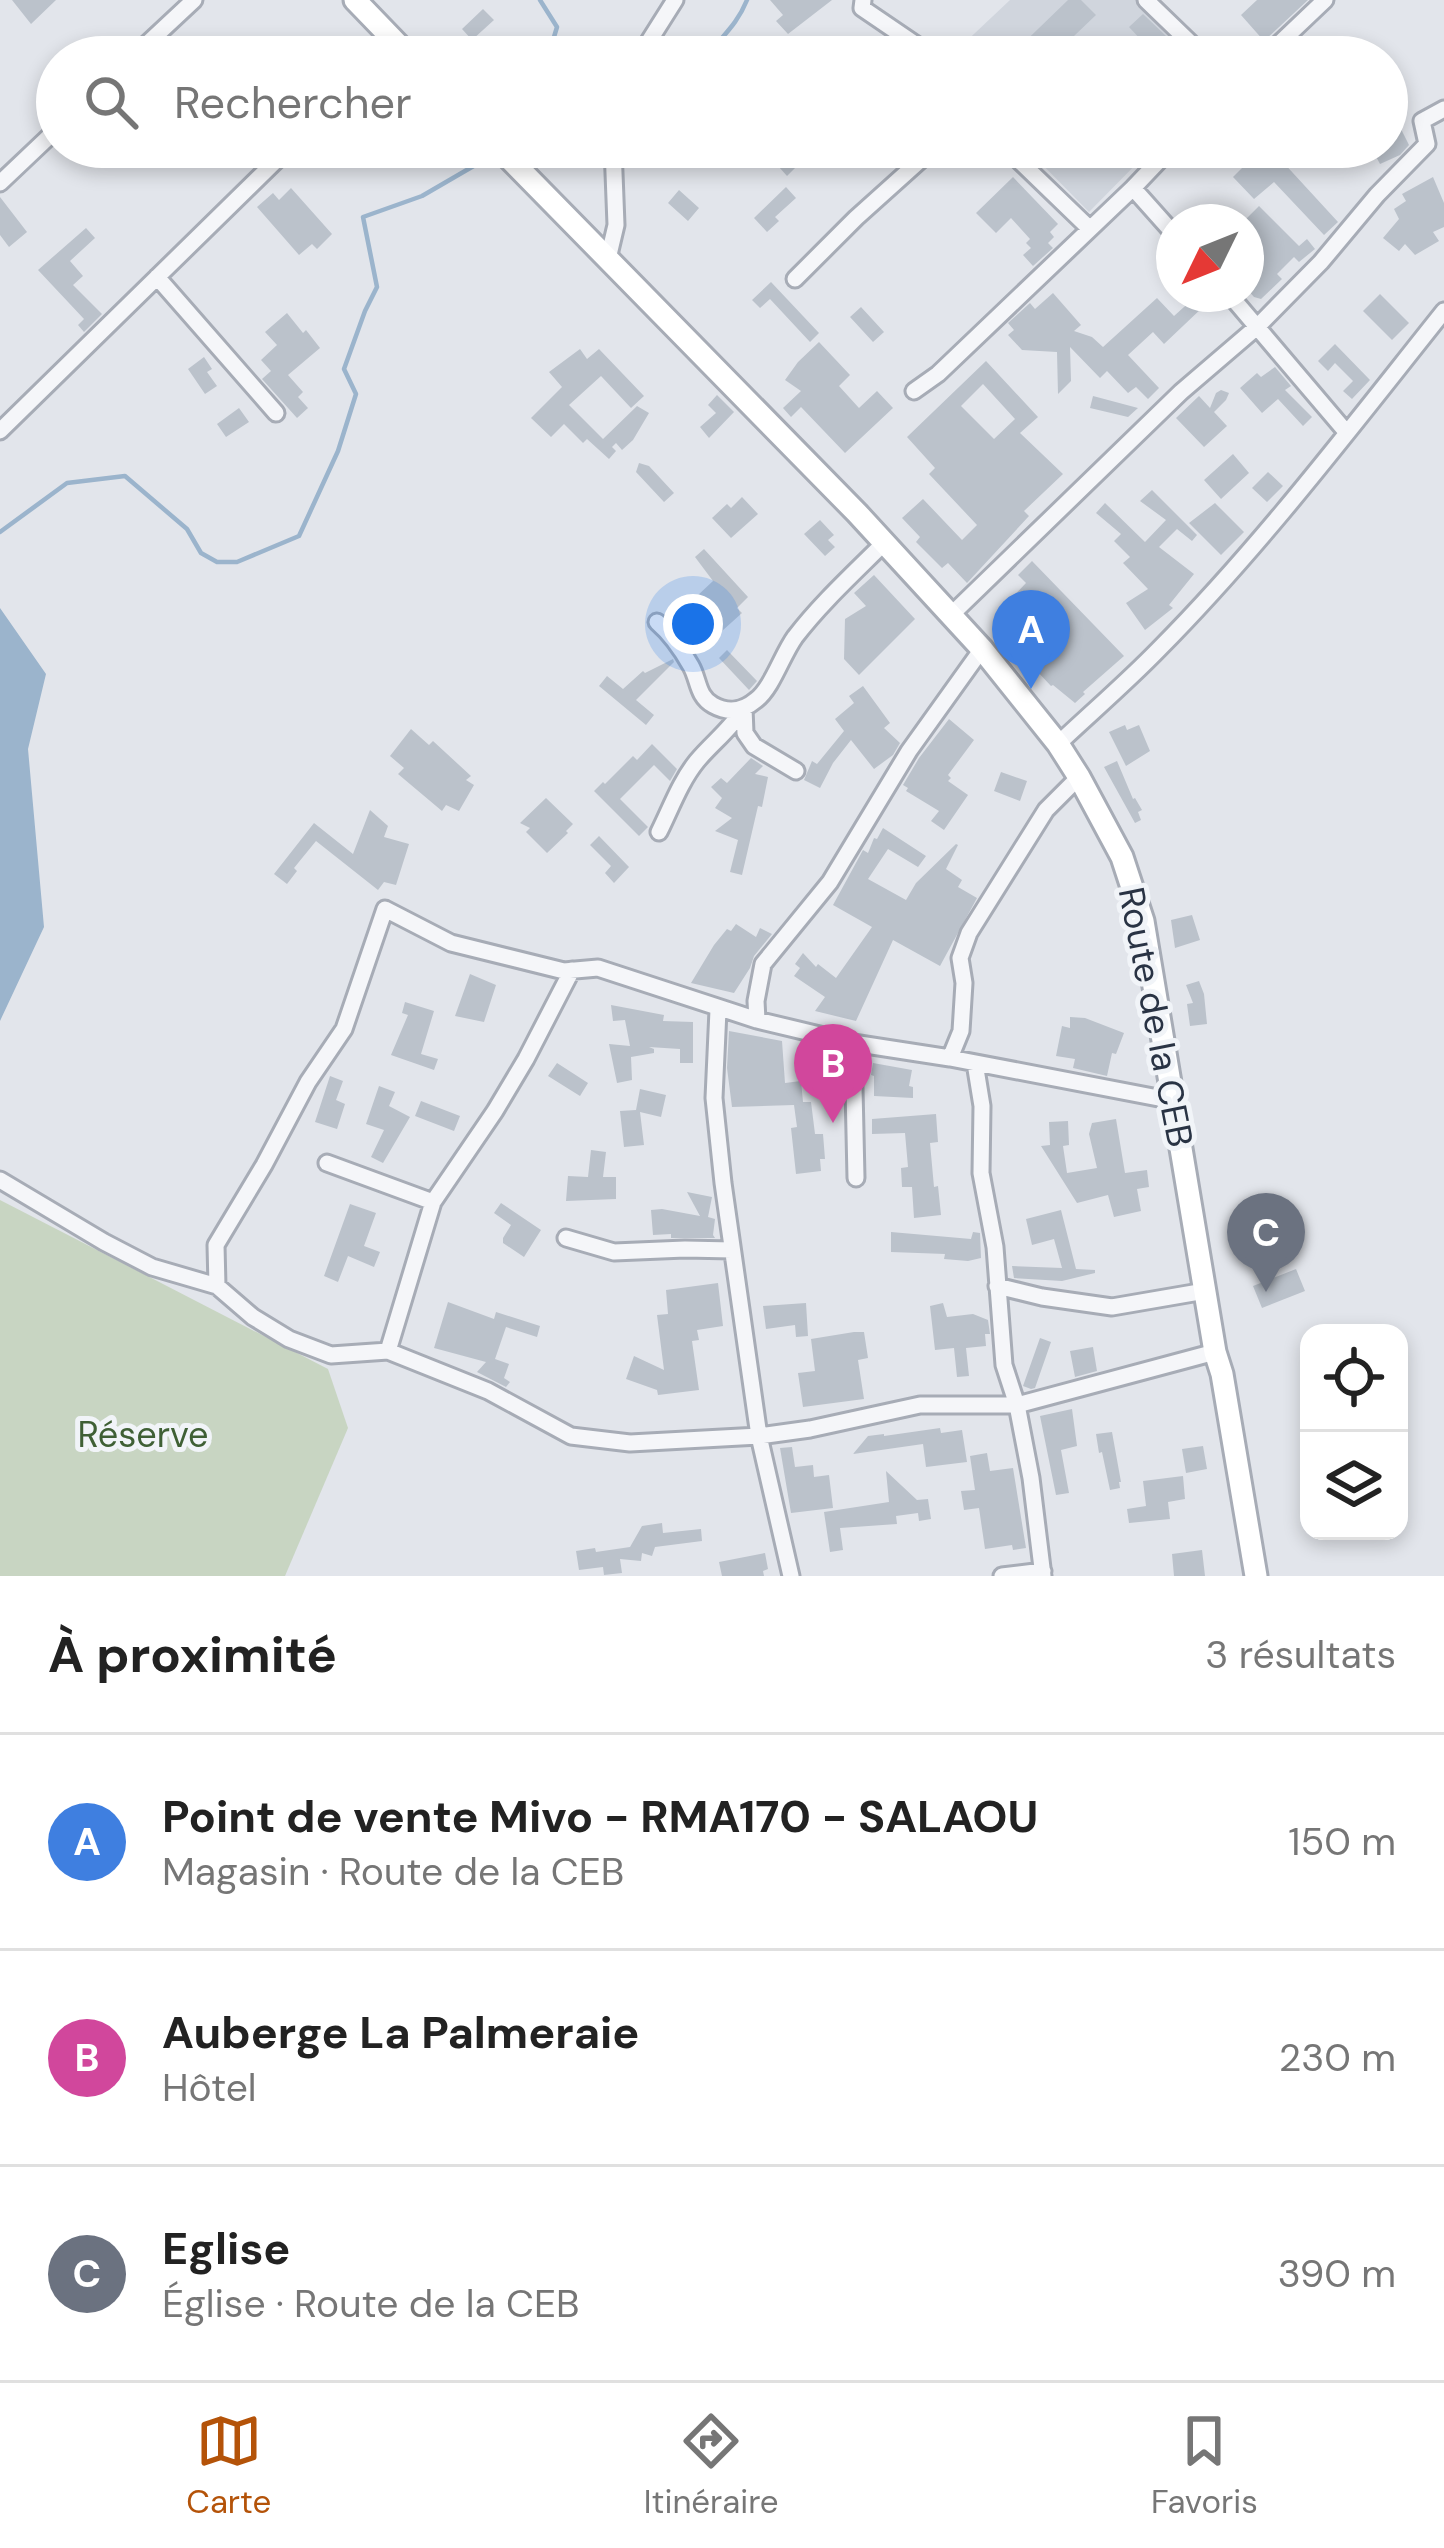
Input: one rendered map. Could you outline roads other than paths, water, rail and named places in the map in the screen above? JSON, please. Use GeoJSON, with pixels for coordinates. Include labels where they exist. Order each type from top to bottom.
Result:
{"type":"FeatureCollection","features":[{"type":"Feature","properties":{"kind":"main road"},"geometry":{"type":"LineString","coordinates":[[355,0],[384,36]]}},
{"type":"Feature","properties":{"kind":"main road","name":"Route de la CEB"},"geometry":{"type":"LineString","coordinates":[[518,168],[884,542],[982,650],[1058,744],[1122,857],[1143,921],[1256,1576]]}},
{"type":"Feature","properties":{"kind":"street"},"geometry":{"type":"LineString","coordinates":[[155,36],[194,0]]}},
{"type":"Feature","properties":{"kind":"street"},"geometry":{"type":"LineString","coordinates":[[652,36],[675,0]]}},
{"type":"Feature","properties":{"kind":"street"},"geometry":{"type":"LineString","coordinates":[[863,0],[862,8],[902,36]]}},
{"type":"Feature","properties":{"kind":"street"},"geometry":{"type":"LineString","coordinates":[[1146,0],[1183,36]]}},
{"type":"Feature","properties":{"kind":"street"},"geometry":{"type":"LineString","coordinates":[[1287,36],[1325,0]]}},
{"type":"Feature","properties":{"kind":"street"},"geometry":{"type":"LineString","coordinates":[[1408,163],[1427,144],[1422,121],[1444,109]]}},
{"type":"Feature","properties":{"kind":"street"},"geometry":{"type":"LineString","coordinates":[[0,183],[36,149]]}},
{"type":"Feature","properties":{"kind":"street"},"geometry":{"type":"LineString","coordinates":[[0,431],[269,168]]}},
{"type":"Feature","properties":{"kind":"street"},"geometry":{"type":"LineString","coordinates":[[608,259],[616,225],[614,168]]}},
{"type":"Feature","properties":{"kind":"street"},"geometry":{"type":"LineString","coordinates":[[795,279],[912,168]]}},
{"type":"Feature","properties":{"kind":"street"},"geometry":{"type":"LineString","coordinates":[[1027,168],[1090,229]]}},
{"type":"Feature","properties":{"kind":"street"},"geometry":{"type":"LineString","coordinates":[[914,391],[938,374],[1152,168]]}},
{"type":"Feature","properties":{"kind":"street"},"geometry":{"type":"LineString","coordinates":[[951,615],[1181,392],[1258,326],[1403,168]]}},
{"type":"Feature","properties":{"kind":"street"},"geometry":{"type":"LineString","coordinates":[[1132,188],[1156,214]]}},
{"type":"Feature","properties":{"kind":"street"},"geometry":{"type":"LineString","coordinates":[[157,277],[275,412]]}},
{"type":"Feature","properties":{"kind":"street"},"geometry":{"type":"LineString","coordinates":[[1058,744],[1160,648],[1248,550],[1444,311]]}},
{"type":"Feature","properties":{"kind":"street"},"geometry":{"type":"LineString","coordinates":[[1245,312],[1347,433]]}},
{"type":"Feature","properties":{"kind":"street"},"geometry":{"type":"LineString","coordinates":[[658,622],[694,670],[701,694],[730,711],[744,708],[761,697],[794,638],[884,542]]}},
{"type":"Feature","properties":{"kind":"street"},"geometry":{"type":"LineString","coordinates":[[757,1020],[755,1001],[763,964],[830,882],[909,752],[982,650]]}},
{"type":"Feature","properties":{"kind":"street"},"geometry":{"type":"LineString","coordinates":[[744,708],[745,733],[754,746],[796,771]]}},
{"type":"Feature","properties":{"kind":"street"},"geometry":{"type":"LineString","coordinates":[[659,832],[696,762],[744,708]]}},
{"type":"Feature","properties":{"kind":"street"},"geometry":{"type":"LineString","coordinates":[[950,1058],[962,1031],[960,958],[969,933],[1046,810],[1079,777]]}},
{"type":"Feature","properties":{"kind":"street"},"geometry":{"type":"LineString","coordinates":[[217,1286],[216,1245],[308,1082],[344,1030],[385,909],[451,943],[564,971],[598,968],[757,1020],[854,1043],[1174,1101]]}},
{"type":"Feature","properties":{"kind":"street"},"geometry":{"type":"LineString","coordinates":[[388,1351],[433,1202],[496,1111],[572,970]]}},
{"type":"Feature","properties":{"kind":"street"},"geometry":{"type":"LineString","coordinates":[[718,1010],[714,1098],[732,1250],[759,1436],[791,1576]]}},
{"type":"Feature","properties":{"kind":"street"},"geometry":{"type":"LineString","coordinates":[[854,1043],[856,1178]]}},
{"type":"Feature","properties":{"kind":"street"},"geometry":{"type":"LineString","coordinates":[[975,1063],[982,1106],[981,1173],[995,1247],[1004,1365],[1017,1406],[1043,1573],[1002,1576]]}},
{"type":"Feature","properties":{"kind":"street"},"geometry":{"type":"LineString","coordinates":[[327,1163],[433,1202]]}},
{"type":"Feature","properties":{"kind":"street"},"geometry":{"type":"LineString","coordinates":[[0,1180],[152,1267],[217,1286],[289,1340],[331,1355],[388,1351],[488,1390],[572,1436],[630,1443],[759,1436],[920,1405],[1017,1406],[1215,1352]]}},
{"type":"Feature","properties":{"kind":"street"},"geometry":{"type":"LineString","coordinates":[[566,1238],[614,1252],[732,1250]]}},
{"type":"Feature","properties":{"kind":"street"},"geometry":{"type":"LineString","coordinates":[[997,1286],[1112,1307],[1205,1291]]}},
{"type":"Feature","properties":{"kind":"water"},"geometry":{"type":"Polygon","coordinates":[[[0,608],[46,674],[28,749],[44,927],[0,1021],[0,608]]]}},
{"type":"Feature","properties":{"kind":"waterway"},"geometry":{"type":"LineString","coordinates":[[540,0],[557,27],[554,36]]}},
{"type":"Feature","properties":{"kind":"waterway"},"geometry":{"type":"LineString","coordinates":[[723,36],[747,0]]}},
{"type":"Feature","properties":{"kind":"waterway"},"geometry":{"type":"LineString","coordinates":[[0,532],[67,483],[125,476],[187,529],[201,553],[217,562],[237,562],[299,536],[338,451],[356,394],[344,369],[377,287],[363,217],[422,196],[470,168]]}},
{"type":"Feature","properties":{"kind":"place","name":"Point de vente Mivo - RMA170 - SALAOU"},"geometry":{"type":"Point","coordinates":[1031,689]}},
{"type":"Feature","properties":{"kind":"place","name":"Auberge La Palmeraie"},"geometry":{"type":"Point","coordinates":[833,1123]}},
{"type":"Feature","properties":{"kind":"place","name":"Eglise"},"geometry":{"type":"Point","coordinates":[1266,1292]}},
{"type":"Feature","properties":{"kind":"park label","name":"Réserve"},"geometry":{"type":"Point","coordinates":[143,1434]}}]}
